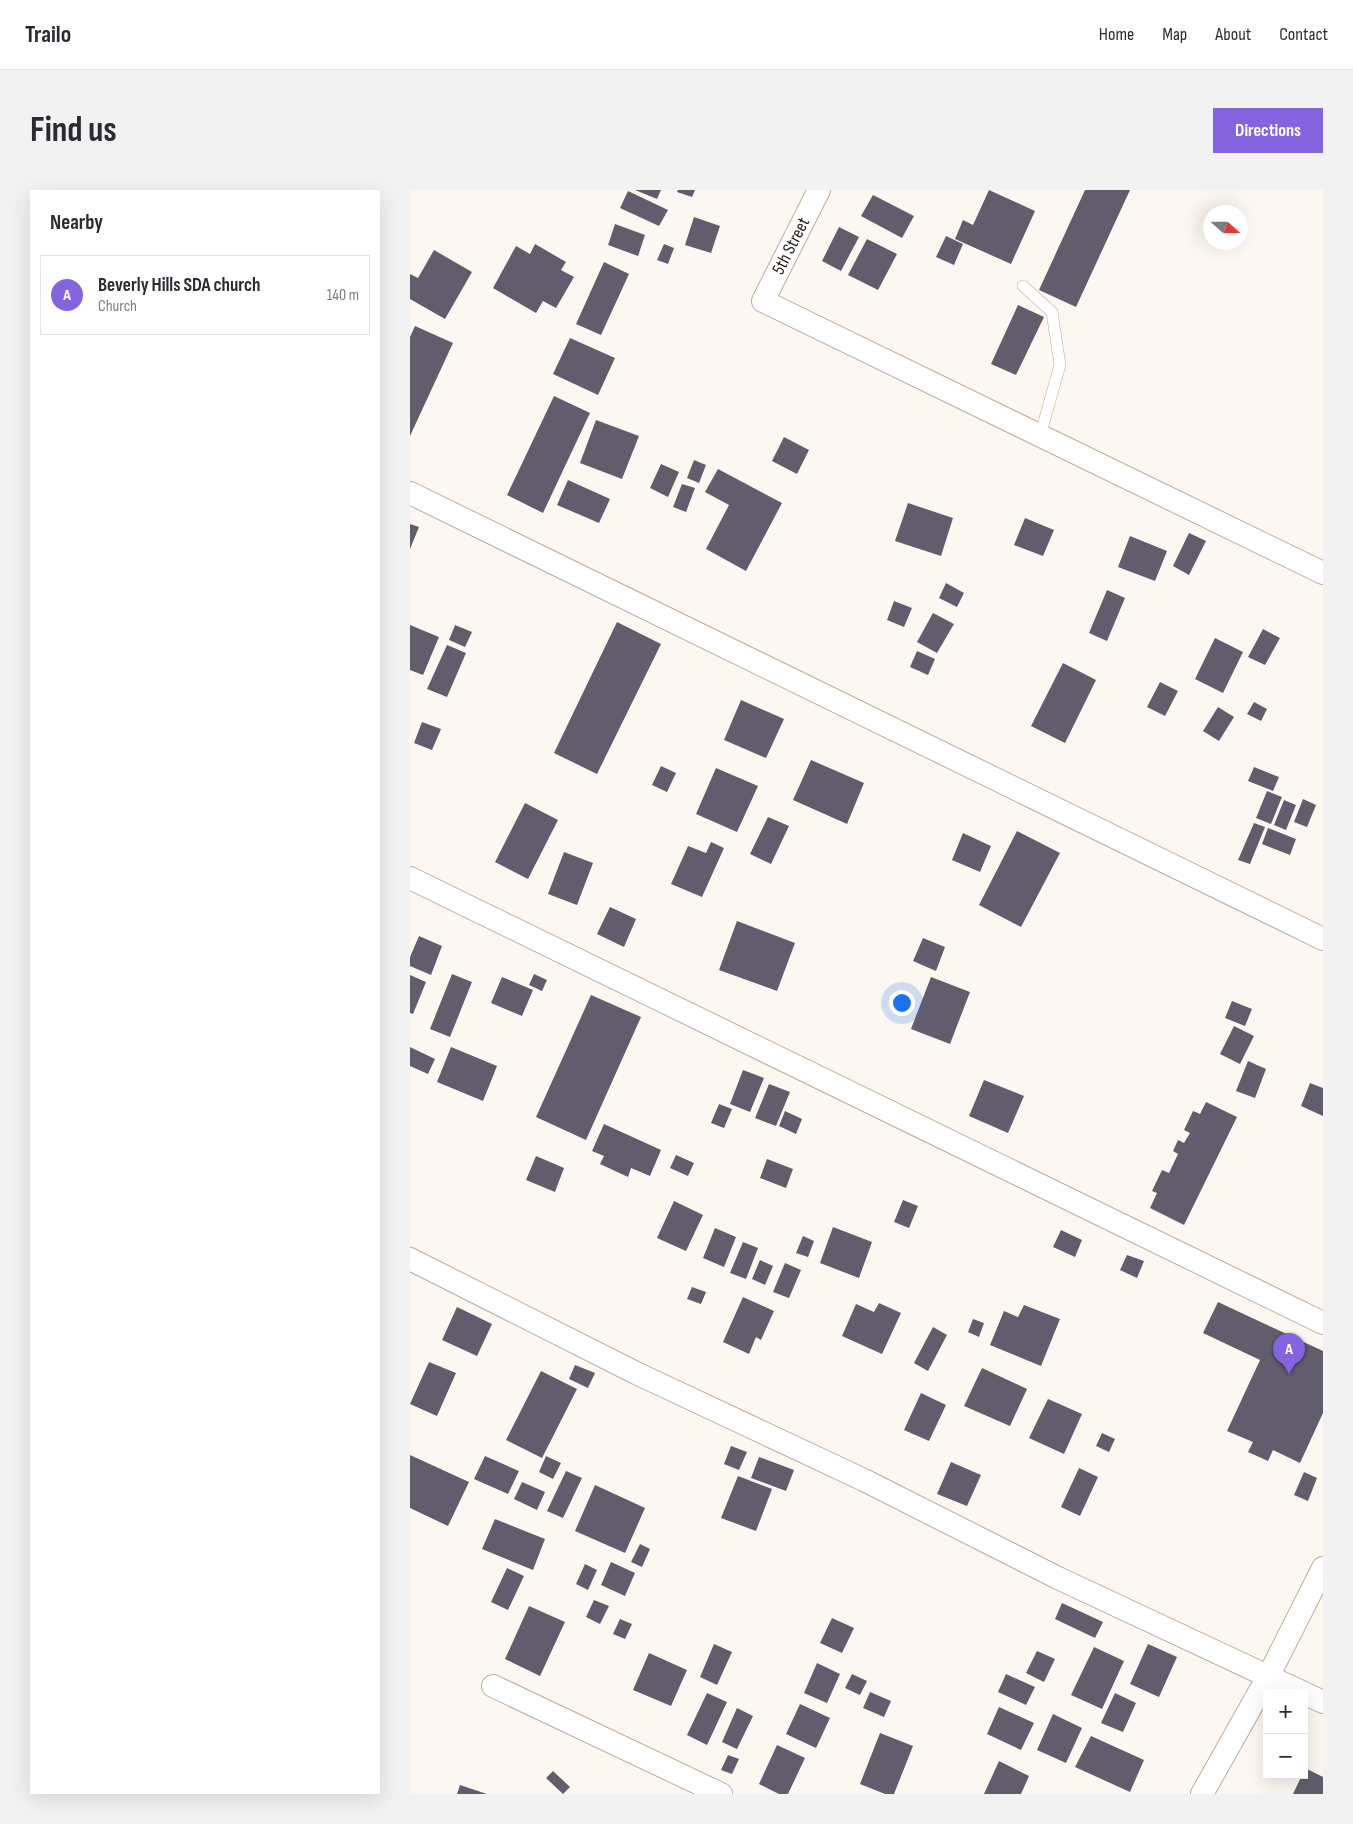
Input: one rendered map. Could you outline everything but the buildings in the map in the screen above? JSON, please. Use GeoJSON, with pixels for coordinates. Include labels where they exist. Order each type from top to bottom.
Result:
{"type":"FeatureCollection","features":[{"type":"Feature","properties":{"kind":"street","name":"5th Street"},"geometry":{"type":"LineString","coordinates":[[819,190],[763,301],[1040,436]]}},
{"type":"Feature","properties":{"kind":"street"},"geometry":{"type":"LineString","coordinates":[[1040,436],[1323,573]]}},
{"type":"Feature","properties":{"kind":"street"},"geometry":{"type":"LineString","coordinates":[[410,494],[1323,939]]}},
{"type":"Feature","properties":{"kind":"street"},"geometry":{"type":"LineString","coordinates":[[410,878],[1323,1323]]}},
{"type":"Feature","properties":{"kind":"street"},"geometry":{"type":"LineString","coordinates":[[410,1259],[636,1373],[864,1480],[1058,1578],[1269,1675],[1323,1702]]}},
{"type":"Feature","properties":{"kind":"street"},"geometry":{"type":"LineString","coordinates":[[1202,1794],[1269,1675],[1323,1568]]}},
{"type":"Feature","properties":{"kind":"street"},"geometry":{"type":"LineString","coordinates":[[493,1686],[721,1794]]}},
{"type":"Feature","properties":{"kind":"lane"},"geometry":{"type":"LineString","coordinates":[[1023,286],[1052,312],[1060,365],[1040,436]]}},
{"type":"Feature","properties":{"kind":"place","name":"Beverly Hills SDA church"},"geometry":{"type":"Point","coordinates":[1289,1374]}}]}
